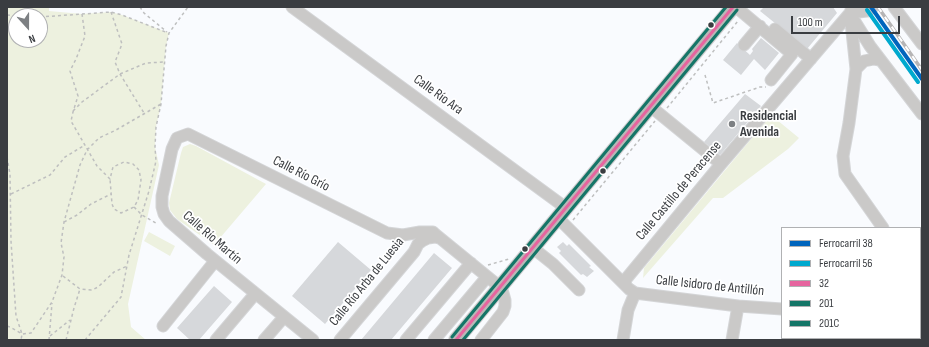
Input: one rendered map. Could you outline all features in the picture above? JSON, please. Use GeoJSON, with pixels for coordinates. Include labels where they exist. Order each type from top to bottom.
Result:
{"type":"FeatureCollection","features":[{"type":"Feature","properties":{"kind":"main road"},"geometry":{"type":"LineString","coordinates":[[456,340],[533,248],[564,218],[650,106],[737,11]]}},
{"type":"Feature","properties":{"kind":"street","name":"Calle Río Ara"},"geometry":{"type":"LineString","coordinates":[[292,7],[564,218],[635,293]]}},
{"type":"Feature","properties":{"kind":"street"},"geometry":{"type":"LineString","coordinates":[[748,7],[811,59]]}},
{"type":"Feature","properties":{"kind":"street"},"geometry":{"type":"LineString","coordinates":[[849,9],[867,11],[873,7]]}},
{"type":"Feature","properties":{"kind":"street"},"geometry":{"type":"LineString","coordinates":[[894,7],[922,44]]}},
{"type":"Feature","properties":{"kind":"street"},"geometry":{"type":"LineString","coordinates":[[849,9],[870,46],[922,114]]}},
{"type":"Feature","properties":{"kind":"street"},"geometry":{"type":"LineString","coordinates":[[849,9],[856,69],[843,156],[844,174],[882,227]]}},
{"type":"Feature","properties":{"kind":"street","name":"Calle Castillo de Peracense"},"geometry":{"type":"LineString","coordinates":[[624,281],[811,59],[849,9]]}},
{"type":"Feature","properties":{"kind":"street"},"geometry":{"type":"LineString","coordinates":[[737,11],[760,26],[792,54],[769,83]]}},
{"type":"Feature","properties":{"kind":"street"},"geometry":{"type":"LineString","coordinates":[[744,45],[760,26]]}},
{"type":"Feature","properties":{"kind":"street"},"geometry":{"type":"LineString","coordinates":[[856,69],[864,61],[874,59],[880,60]]}},
{"type":"Feature","properties":{"kind":"street"},"geometry":{"type":"LineString","coordinates":[[650,106],[721,164]]}},
{"type":"Feature","properties":{"kind":"street","name":"Calle Río Grío"},"geometry":{"type":"LineString","coordinates":[[188,134],[382,231],[387,233],[406,234],[432,232],[500,287]]}},
{"type":"Feature","properties":{"kind":"street","name":"Calle Río Martín"},"geometry":{"type":"LineString","coordinates":[[188,134],[177,138],[172,149],[162,196],[162,207],[164,214],[169,221],[215,261],[313,340]]}},
{"type":"Feature","properties":{"kind":"street","name":"Calle Río Arba de Luesia"},"geometry":{"type":"LineString","coordinates":[[406,234],[413,236],[416,248]]}},
{"type":"Feature","properties":{"kind":"street","name":"Calle Río Arba de Luesia"},"geometry":{"type":"LineString","coordinates":[[340,340],[422,240],[435,237],[442,239]]}},
{"type":"Feature","properties":{"kind":"street"},"geometry":{"type":"LineString","coordinates":[[533,248],[553,264],[579,290]]}},
{"type":"Feature","properties":{"kind":"street"},"geometry":{"type":"LineString","coordinates":[[163,326],[215,261]]}},
{"type":"Feature","properties":{"kind":"street"},"geometry":{"type":"LineString","coordinates":[[406,340],[471,263]]}},
{"type":"Feature","properties":{"kind":"street"},"geometry":{"type":"LineString","coordinates":[[434,340],[487,277]]}},
{"type":"Feature","properties":{"kind":"street"},"geometry":{"type":"LineString","coordinates":[[481,340],[503,312],[505,300],[500,287]]}},
{"type":"Feature","properties":{"kind":"street"},"geometry":{"type":"LineString","coordinates":[[623,340],[628,310],[635,293]]}},
{"type":"Feature","properties":{"kind":"street","name":"Calle Isidoro de Antillón"},"geometry":{"type":"LineString","coordinates":[[635,293],[738,306],[781,309]]}},
{"type":"Feature","properties":{"kind":"street"},"geometry":{"type":"LineString","coordinates":[[216,340],[255,294]]}},
{"type":"Feature","properties":{"kind":"street"},"geometry":{"type":"LineString","coordinates":[[732,340],[738,306]]}},
{"type":"Feature","properties":{"kind":"street"},"geometry":{"type":"LineString","coordinates":[[264,340],[284,317]]}},
{"type":"Feature","properties":{"kind":"path"},"geometry":{"type":"LineString","coordinates":[[140,7],[144,13],[169,33]]}},
{"type":"Feature","properties":{"kind":"path"},"geometry":{"type":"LineString","coordinates":[[85,340],[121,297],[126,266],[150,191],[156,161],[156,127],[161,104],[164,62],[169,33],[188,7]]}},
{"type":"Feature","properties":{"kind":"path"},"geometry":{"type":"LineString","coordinates":[[665,110],[737,11]]}},
{"type":"Feature","properties":{"kind":"path"},"geometry":{"type":"LineString","coordinates":[[48,17],[111,12],[169,33]]}},
{"type":"Feature","properties":{"kind":"path"},"geometry":{"type":"LineString","coordinates":[[111,12],[122,44],[115,62],[120,74],[144,113]]}},
{"type":"Feature","properties":{"kind":"path"},"geometry":{"type":"LineString","coordinates":[[82,14],[85,36],[70,71],[78,96],[71,121],[96,166],[110,179]]}},
{"type":"Feature","properties":{"kind":"path"},"geometry":{"type":"LineString","coordinates":[[73,112],[82,102],[120,74],[146,64],[164,62]]}},
{"type":"Feature","properties":{"kind":"path"},"geometry":{"type":"LineString","coordinates":[[705,76],[713,102],[769,83]]}},
{"type":"Feature","properties":{"kind":"path"},"geometry":{"type":"LineString","coordinates":[[7,326],[22,334],[31,333],[52,302],[62,275],[64,257],[61,243],[64,222],[80,165],[87,150],[99,138],[161,104]]}},
{"type":"Feature","properties":{"kind":"path"},"geometry":{"type":"LineString","coordinates":[[564,218],[657,119]]}},
{"type":"Feature","properties":{"kind":"path"},"geometry":{"type":"LineString","coordinates":[[10,194],[50,175],[65,157],[84,145]]}},
{"type":"Feature","properties":{"kind":"path"},"geometry":{"type":"LineString","coordinates":[[7,157],[10,174],[11,242],[16,316],[22,334],[21,340]]}},
{"type":"Feature","properties":{"kind":"path"},"geometry":{"type":"LineString","coordinates":[[124,162],[133,164],[139,170],[141,180],[138,200],[134,207],[121,213],[114,209],[111,194],[110,179],[112,167],[124,162]]}},
{"type":"Feature","properties":{"kind":"path"},"geometry":{"type":"LineString","coordinates":[[64,222],[77,215],[91,204],[111,194]]}},
{"type":"Feature","properties":{"kind":"path"},"geometry":{"type":"LineString","coordinates":[[134,207],[142,215],[156,223]]}},
{"type":"Feature","properties":{"kind":"path"},"geometry":{"type":"LineString","coordinates":[[488,265],[510,259]]}},
{"type":"Feature","properties":{"kind":"path"},"geometry":{"type":"LineString","coordinates":[[62,275],[80,289],[87,290],[94,289],[114,272],[126,266]]}},
{"type":"Feature","properties":{"kind":"path"},"geometry":{"type":"LineString","coordinates":[[66,340],[70,320],[80,289]]}},
{"type":"Feature","properties":{"kind":"path"},"geometry":{"type":"LineString","coordinates":[[49,339],[52,302]]}},
{"type":"Feature","properties":{"kind":"path"},"geometry":{"type":"LineString","coordinates":[[45,340],[49,339],[70,320]]}},
{"type":"Feature","properties":{"kind":"green space"},"geometry":{"type":"Polygon","coordinates":[[[7,7],[49,7],[49,11],[82,14],[111,12],[169,33],[166,46],[161,104],[156,127],[155,147],[159,165],[128,304],[131,327],[146,340],[7,340],[7,7]]]}},
{"type":"Feature","properties":{"kind":"green space"},"geometry":{"type":"Polygon","coordinates":[[[771,115],[799,138],[788,149],[723,198],[713,198],[643,278],[644,268],[771,115]]]}},
{"type":"Feature","properties":{"kind":"green space"},"geometry":{"type":"Polygon","coordinates":[[[190,144],[266,184],[214,245],[177,219],[170,210],[169,203],[181,153],[183,147],[190,144]]]}},
{"type":"Feature","properties":{"kind":"green space"},"geometry":{"type":"Polygon","coordinates":[[[149,232],[175,246],[170,256],[144,241],[149,232]]]}},
{"type":"Feature","properties":{"kind":"building"},"geometry":{"type":"Polygon","coordinates":[[[764,7],[833,7],[837,13],[807,49],[760,11],[764,7]]]}},
{"type":"Feature","properties":{"kind":"building"},"geometry":{"type":"Polygon","coordinates":[[[761,38],[779,53],[765,70],[754,59],[741,75],[723,60],[737,43],[750,55],[753,51],[752,49],[761,38]]]}},
{"type":"Feature","properties":{"kind":"building","name":"Residencial Avenida"},"geometry":{"type":"Polygon","coordinates":[[[745,94],[761,106],[720,155],[704,142],[745,94]]]}},
{"type":"Feature","properties":{"kind":"building"},"geometry":{"type":"Polygon","coordinates":[[[338,242],[371,270],[325,324],[292,296],[338,242]]]}},
{"type":"Feature","properties":{"kind":"building"},"geometry":{"type":"Polygon","coordinates":[[[563,242],[567,246],[569,244],[594,271],[587,277],[583,274],[581,275],[559,253],[561,251],[557,247],[563,242]]]}},
{"type":"Feature","properties":{"kind":"building"},"geometry":{"type":"Polygon","coordinates":[[[434,253],[452,268],[391,340],[361,340],[434,253]]]}},
{"type":"Feature","properties":{"kind":"building"},"geometry":{"type":"Polygon","coordinates":[[[214,286],[232,302],[199,340],[190,340],[177,328],[214,286]]]}},
{"type":"Feature","properties":{"kind":"building"},"geometry":{"type":"Polygon","coordinates":[[[922,326],[922,340],[859,340],[921,339],[922,326]]]}},
{"type":"Feature","properties":{"kind":"building"},"geometry":{"type":"Polygon","coordinates":[[[792,339],[818,339],[818,340],[792,339]]]}},
{"type":"Feature","properties":{"kind":"railway"},"geometry":{"type":"LineString","coordinates":[[878,7],[922,70]]}},
{"type":"Feature","properties":{"kind":"rail line","name":"38"},"geometry":{"type":"LineString","coordinates":[[871,7],[922,79]]}},
{"type":"Feature","properties":{"kind":"rail line","name":"56"},"geometry":{"type":"LineString","coordinates":[[867,10],[918,82]]}},
{"type":"Feature","properties":{"kind":"transit line","name":"201C"},"geometry":{"type":"LineString","coordinates":[[452,337],[726,7]]}},
{"type":"Feature","properties":{"kind":"transit line","name":"32"},"geometry":{"type":"LineString","coordinates":[[456,340],[733,7]]}},
{"type":"Feature","properties":{"kind":"transit line","name":"201"},"geometry":{"type":"LineString","coordinates":[[463,340],[737,10]]}},
{"type":"Feature","properties":{"kind":"place","name":"Residencial Avenida"},"geometry":{"type":"Point","coordinates":[732,124]}}]}
